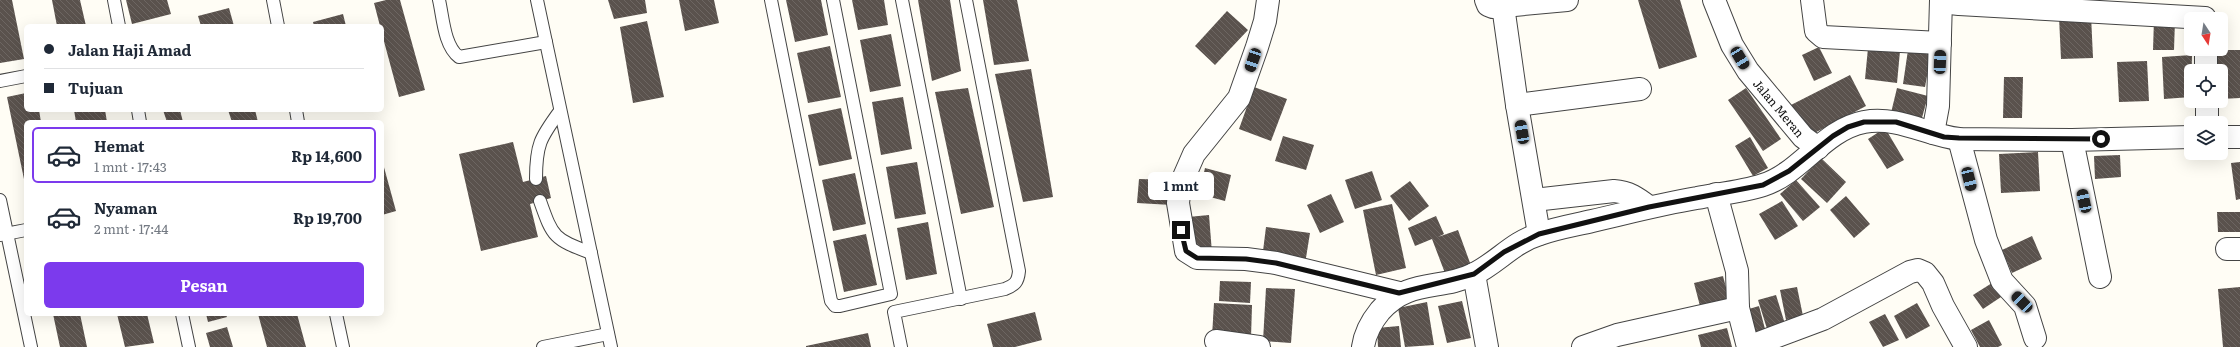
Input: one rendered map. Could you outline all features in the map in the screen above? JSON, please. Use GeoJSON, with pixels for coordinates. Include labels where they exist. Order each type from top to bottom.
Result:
{"type":"FeatureCollection","features":[{"type":"Feature","properties":{"kind":"street"},"geometry":{"type":"LineString","coordinates":[[1268,0],[1265,21],[1258,47],[1239,98],[1194,154],[1180,186],[1178,203],[1186,251],[1197,258],[1246,259],[1276,263],[1399,293]]}},
{"type":"Feature","properties":{"kind":"street"},"geometry":{"type":"LineString","coordinates":[[1539,234],[1517,105],[1495,3],[1567,0]]}},
{"type":"Feature","properties":{"kind":"street","name":"Jalan Meran"},"geometry":{"type":"LineString","coordinates":[[1714,0],[1732,45],[1748,71],[1803,137],[1818,148]]}},
{"type":"Feature","properties":{"kind":"street"},"geometry":{"type":"LineString","coordinates":[[1812,0],[1814,26],[1818,35],[1823,37],[1940,43]]}},
{"type":"Feature","properties":{"kind":"street"},"geometry":{"type":"LineString","coordinates":[[1933,133],[1938,106],[1941,1],[1958,4],[2205,12]]}},
{"type":"Feature","properties":{"kind":"street"},"geometry":{"type":"LineString","coordinates":[[1517,105],[1640,89]]}},
{"type":"Feature","properties":{"kind":"street"},"geometry":{"type":"LineString","coordinates":[[1363,347],[1364,338],[1373,320],[1386,304],[1399,293],[1474,274],[1504,252],[1539,234],[1649,207],[1716,194],[1747,190],[1776,180],[1848,127],[1864,122],[1896,122],[1944,137],[1959,138],[2072,140],[2184,137]]}},
{"type":"Feature","properties":{"kind":"street"},"geometry":{"type":"LineString","coordinates":[[2228,137],[2240,137]]}},
{"type":"Feature","properties":{"kind":"street"},"geometry":{"type":"LineString","coordinates":[[1959,138],[1983,232],[1991,255],[2002,281],[2025,306],[2035,338]]}},
{"type":"Feature","properties":{"kind":"street"},"geometry":{"type":"LineString","coordinates":[[2072,140],[2100,277]]}},
{"type":"Feature","properties":{"kind":"street"},"geometry":{"type":"LineString","coordinates":[[1534,200],[1614,190],[1634,195],[1649,207]]}},
{"type":"Feature","properties":{"kind":"street"},"geometry":{"type":"LineString","coordinates":[[1716,194],[1738,271],[1738,308],[1748,347],[1823,319],[1910,272],[1918,270],[1925,273],[1933,283],[1943,306],[1966,347]]}},
{"type":"Feature","properties":{"kind":"street"},"geometry":{"type":"LineString","coordinates":[[1474,274],[1487,347]]}},
{"type":"Feature","properties":{"kind":"street"},"geometry":{"type":"LineString","coordinates":[[1583,347],[1617,335],[1738,308]]}},
{"type":"Feature","properties":{"kind":"street"},"geometry":{"type":"LineString","coordinates":[[1216,341],[1259,347]]}},
{"type":"Feature","properties":{"kind":"lane"},"geometry":{"type":"LineString","coordinates":[[114,0],[119,24]]}},
{"type":"Feature","properties":{"kind":"lane"},"geometry":{"type":"LineString","coordinates":[[273,0],[278,24]]}},
{"type":"Feature","properties":{"kind":"lane"},"geometry":{"type":"LineString","coordinates":[[440,0],[450,46],[453,53],[459,57],[546,42]]}},
{"type":"Feature","properties":{"kind":"lane"},"geometry":{"type":"LineString","coordinates":[[537,0],[611,347]]}},
{"type":"Feature","properties":{"kind":"lane"},"geometry":{"type":"LineString","coordinates":[[771,0],[831,301],[835,306],[840,306],[891,294]]}},
{"type":"Feature","properties":{"kind":"lane"},"geometry":{"type":"LineString","coordinates":[[833,0],[901,347]]}},
{"type":"Feature","properties":{"kind":"lane"},"geometry":{"type":"LineString","coordinates":[[902,0],[961,299]]}},
{"type":"Feature","properties":{"kind":"lane"},"geometry":{"type":"LineString","coordinates":[[894,312],[961,299],[1014,286],[1018,279],[1019,271],[966,0]]}},
{"type":"Feature","properties":{"kind":"lane"},"geometry":{"type":"LineString","coordinates":[[0,81],[24,76]]}},
{"type":"Feature","properties":{"kind":"lane"},"geometry":{"type":"LineString","coordinates":[[536,179],[536,152],[540,140],[560,111]]}},
{"type":"Feature","properties":{"kind":"lane"},"geometry":{"type":"LineString","coordinates":[[0,200],[4,234],[31,347]]}},
{"type":"Feature","properties":{"kind":"lane"},"geometry":{"type":"LineString","coordinates":[[540,201],[550,229],[558,239],[591,253]]}},
{"type":"Feature","properties":{"kind":"lane"},"geometry":{"type":"LineString","coordinates":[[4,234],[24,230]]}},
{"type":"Feature","properties":{"kind":"lane"},"geometry":{"type":"LineString","coordinates":[[182,316],[189,347]]}},
{"type":"Feature","properties":{"kind":"lane"},"geometry":{"type":"LineString","coordinates":[[336,316],[343,347]]}},
{"type":"Feature","properties":{"kind":"lane"},"geometry":{"type":"LineString","coordinates":[[543,347],[608,334]]}},
{"type":"Feature","properties":{"kind":"building"},"geometry":{"type":"Polygon","coordinates":[[[0,0],[12,0],[24,59],[0,63],[0,0]]]}},
{"type":"Feature","properties":{"kind":"building"},"geometry":{"type":"Polygon","coordinates":[[[52,0],[80,0],[86,24],[57,24],[52,0]]]}},
{"type":"Feature","properties":{"kind":"building"},"geometry":{"type":"Polygon","coordinates":[[[126,0],[167,0],[171,14],[132,24],[126,0]]]}},
{"type":"Feature","properties":{"kind":"building"},"geometry":{"type":"Polygon","coordinates":[[[386,0],[400,0],[425,90],[399,97],[384,41],[384,24],[379,24],[374,3],[386,0]]]}},
{"type":"Feature","properties":{"kind":"building"},"geometry":{"type":"Polygon","coordinates":[[[608,0],[645,0],[647,13],[614,19],[608,0]]]}},
{"type":"Feature","properties":{"kind":"building"},"geometry":{"type":"Polygon","coordinates":[[[679,0],[714,0],[719,23],[685,31],[679,0]]]}},
{"type":"Feature","properties":{"kind":"building"},"geometry":{"type":"Polygon","coordinates":[[[786,0],[821,0],[828,35],[795,42],[786,0]]]}},
{"type":"Feature","properties":{"kind":"building"},"geometry":{"type":"Polygon","coordinates":[[[852,0],[884,0],[888,25],[858,30],[852,0]]]}},
{"type":"Feature","properties":{"kind":"building"},"geometry":{"type":"Polygon","coordinates":[[[918,0],[950,0],[961,71],[932,81],[918,0]]]}},
{"type":"Feature","properties":{"kind":"building"},"geometry":{"type":"Polygon","coordinates":[[[983,0],[1017,0],[1029,61],[994,65],[983,0]]]}},
{"type":"Feature","properties":{"kind":"building"},"geometry":{"type":"Polygon","coordinates":[[[1638,0],[1680,0],[1697,57],[1659,69],[1638,0]]]}},
{"type":"Feature","properties":{"kind":"building"},"geometry":{"type":"Polygon","coordinates":[[[229,8],[233,24],[200,24],[198,16],[229,8]]]}},
{"type":"Feature","properties":{"kind":"building"},"geometry":{"type":"Polygon","coordinates":[[[1227,11],[1248,30],[1215,65],[1195,46],[1227,11]]]}},
{"type":"Feature","properties":{"kind":"building"},"geometry":{"type":"Polygon","coordinates":[[[343,14],[346,24],[314,24],[313,22],[343,14]]]}},
{"type":"Feature","properties":{"kind":"building"},"geometry":{"type":"Polygon","coordinates":[[[2091,15],[2093,58],[2061,59],[2059,17],[2091,15]]]}},
{"type":"Feature","properties":{"kind":"building"},"geometry":{"type":"Polygon","coordinates":[[[2154,19],[2175,20],[2174,50],[2153,50],[2154,19]]]}},
{"type":"Feature","properties":{"kind":"building"},"geometry":{"type":"Polygon","coordinates":[[[647,21],[664,97],[633,103],[620,27],[647,21]]]}},
{"type":"Feature","properties":{"kind":"building"},"geometry":{"type":"Polygon","coordinates":[[[891,34],[901,86],[870,92],[860,40],[891,34]]]}},
{"type":"Feature","properties":{"kind":"building"},"geometry":{"type":"Polygon","coordinates":[[[830,46],[841,97],[808,103],[797,53],[830,46]]]}},
{"type":"Feature","properties":{"kind":"building"},"geometry":{"type":"Polygon","coordinates":[[[1819,47],[1832,73],[1814,81],[1802,55],[1819,47]]]}},
{"type":"Feature","properties":{"kind":"building"},"geometry":{"type":"Polygon","coordinates":[[[1868,48],[1900,51],[1897,83],[1865,79],[1868,48]]]}},
{"type":"Feature","properties":{"kind":"building"},"geometry":{"type":"Polygon","coordinates":[[[1908,50],[1931,54],[1925,87],[1903,84],[1908,50]]]}},
{"type":"Feature","properties":{"kind":"building"},"geometry":{"type":"Polygon","coordinates":[[[2228,50],[2240,50],[2240,98],[2228,99],[2228,64],[2211,64],[2211,56],[2228,56],[2228,50]]]}},
{"type":"Feature","properties":{"kind":"building"},"geometry":{"type":"Polygon","coordinates":[[[2192,56],[2192,64],[2184,64],[2184,98],[2164,99],[2162,57],[2192,56]]]}},
{"type":"Feature","properties":{"kind":"building"},"geometry":{"type":"Polygon","coordinates":[[[2147,61],[2149,101],[2119,102],[2117,62],[2147,61]]]}},
{"type":"Feature","properties":{"kind":"building"},"geometry":{"type":"Polygon","coordinates":[[[1031,69],[1053,197],[1023,202],[995,74],[1031,69]]]}},
{"type":"Feature","properties":{"kind":"building"},"geometry":{"type":"Polygon","coordinates":[[[1850,75],[1866,106],[1805,138],[1789,106],[1850,75]]]}},
{"type":"Feature","properties":{"kind":"building"},"geometry":{"type":"Polygon","coordinates":[[[2004,77],[2023,77],[2022,118],[2003,118],[2004,77]]]}},
{"type":"Feature","properties":{"kind":"building"},"geometry":{"type":"Polygon","coordinates":[[[1254,87],[1287,99],[1271,141],[1239,129],[1254,87]]]}},
{"type":"Feature","properties":{"kind":"building"},"geometry":{"type":"Polygon","coordinates":[[[968,88],[994,207],[961,214],[935,92],[968,88]]]}},
{"type":"Feature","properties":{"kind":"building"},"geometry":{"type":"Polygon","coordinates":[[[1746,88],[1781,139],[1763,151],[1728,100],[1746,88]]]}},
{"type":"Feature","properties":{"kind":"building"},"geometry":{"type":"Polygon","coordinates":[[[1897,88],[1928,96],[1920,125],[1890,117],[1897,88]]]}},
{"type":"Feature","properties":{"kind":"building"},"geometry":{"type":"Polygon","coordinates":[[[24,93],[24,112],[39,112],[41,120],[24,120],[24,179],[7,97],[24,93]]]}},
{"type":"Feature","properties":{"kind":"building"},"geometry":{"type":"Polygon","coordinates":[[[903,97],[912,149],[881,155],[872,102],[903,97]]]}},
{"type":"Feature","properties":{"kind":"building"},"geometry":{"type":"Polygon","coordinates":[[[841,108],[852,159],[819,166],[808,115],[841,108]]]}},
{"type":"Feature","properties":{"kind":"building"},"geometry":{"type":"Polygon","coordinates":[[[74,112],[105,112],[107,120],[76,120],[74,112]]]}},
{"type":"Feature","properties":{"kind":"building"},"geometry":{"type":"Polygon","coordinates":[[[164,112],[180,112],[182,120],[166,120],[164,112]]]}},
{"type":"Feature","properties":{"kind":"building"},"geometry":{"type":"Polygon","coordinates":[[[229,112],[256,112],[258,120],[231,120],[229,112]]]}},
{"type":"Feature","properties":{"kind":"building"},"geometry":{"type":"Polygon","coordinates":[[[1885,128],[1904,160],[1887,169],[1868,139],[1885,128]]]}},
{"type":"Feature","properties":{"kind":"building"},"geometry":{"type":"Polygon","coordinates":[[[1283,136],[1314,145],[1306,170],[1275,161],[1283,136]]]}},
{"type":"Feature","properties":{"kind":"building"},"geometry":{"type":"Polygon","coordinates":[[[1750,137],[1768,168],[1753,176],[1735,146],[1750,137]]]}},
{"type":"Feature","properties":{"kind":"building"},"geometry":{"type":"Polygon","coordinates":[[[513,142],[523,182],[546,176],[551,198],[530,204],[538,237],[481,251],[459,154],[513,142]]]}},
{"type":"Feature","properties":{"kind":"building"},"geometry":{"type":"Polygon","coordinates":[[[2038,152],[2040,191],[2001,193],[1999,154],[2038,152]]]}},
{"type":"Feature","properties":{"kind":"building"},"geometry":{"type":"Polygon","coordinates":[[[2120,155],[2121,177],[2095,179],[2094,156],[2120,155]]]}},
{"type":"Feature","properties":{"kind":"building"},"geometry":{"type":"Polygon","coordinates":[[[1821,158],[1846,182],[1827,203],[1801,179],[1821,158]]]}},
{"type":"Feature","properties":{"kind":"building"},"geometry":{"type":"Polygon","coordinates":[[[917,162],[926,214],[895,219],[886,167],[917,162]]]}},
{"type":"Feature","properties":{"kind":"building"},"geometry":{"type":"Polygon","coordinates":[[[2240,162],[2240,199],[2236,200],[2231,163],[2240,162]]]}},
{"type":"Feature","properties":{"kind":"building"},"geometry":{"type":"Polygon","coordinates":[[[384,167],[396,211],[384,214],[384,167]]]}},
{"type":"Feature","properties":{"kind":"building"},"geometry":{"type":"Polygon","coordinates":[[[1205,168],[1231,175],[1225,201],[1199,194],[1205,168]]]}},
{"type":"Feature","properties":{"kind":"building"},"geometry":{"type":"Polygon","coordinates":[[[1372,171],[1382,200],[1355,209],[1345,180],[1372,171]]]}},
{"type":"Feature","properties":{"kind":"building"},"geometry":{"type":"Polygon","coordinates":[[[855,173],[866,224],[833,231],[822,180],[855,173]]]}},
{"type":"Feature","properties":{"kind":"building"},"geometry":{"type":"Polygon","coordinates":[[[1139,179],[1173,180],[1172,205],[1137,203],[1139,179]]]}},
{"type":"Feature","properties":{"kind":"building"},"geometry":{"type":"Polygon","coordinates":[[[1796,180],[1820,207],[1803,221],[1780,194],[1796,180]]]}},
{"type":"Feature","properties":{"kind":"building"},"geometry":{"type":"Polygon","coordinates":[[[1410,181],[1429,206],[1409,221],[1390,196],[1410,181]]]}},
{"type":"Feature","properties":{"kind":"building"},"geometry":{"type":"Polygon","coordinates":[[[1331,194],[1344,222],[1320,233],[1307,205],[1331,194]]]}},
{"type":"Feature","properties":{"kind":"building"},"geometry":{"type":"Polygon","coordinates":[[[1846,196],[1870,224],[1854,238],[1830,210],[1846,196]]]}},
{"type":"Feature","properties":{"kind":"building"},"geometry":{"type":"Polygon","coordinates":[[[1782,201],[1798,226],[1775,240],[1759,214],[1782,201]]]}},
{"type":"Feature","properties":{"kind":"building"},"geometry":{"type":"Polygon","coordinates":[[[1392,204],[1406,268],[1376,275],[1363,210],[1392,204]]]}},
{"type":"Feature","properties":{"kind":"building"},"geometry":{"type":"Polygon","coordinates":[[[2217,212],[2240,212],[2240,232],[2218,232],[2217,212]]]}},
{"type":"Feature","properties":{"kind":"building"},"geometry":{"type":"Polygon","coordinates":[[[1209,215],[1212,253],[1191,255],[1188,217],[1209,215]]]}},
{"type":"Feature","properties":{"kind":"building"},"geometry":{"type":"Polygon","coordinates":[[[1436,216],[1444,234],[1438,237],[1458,230],[1473,271],[1448,281],[1432,239],[1415,246],[1408,228],[1436,216]]]}},
{"type":"Feature","properties":{"kind":"building"},"geometry":{"type":"Polygon","coordinates":[[[928,222],[937,274],[906,280],[897,228],[928,222]]]}},
{"type":"Feature","properties":{"kind":"building"},"geometry":{"type":"Polygon","coordinates":[[[1266,227],[1310,233],[1305,264],[1262,259],[1266,227]]]}},
{"type":"Feature","properties":{"kind":"building"},"geometry":{"type":"Polygon","coordinates":[[[866,234],[877,285],[844,292],[833,241],[866,234]]]}},
{"type":"Feature","properties":{"kind":"building"},"geometry":{"type":"Polygon","coordinates":[[[2032,236],[2042,259],[2012,273],[2002,250],[2032,236]]]}},
{"type":"Feature","properties":{"kind":"building"},"geometry":{"type":"Polygon","coordinates":[[[1723,276],[1730,303],[1701,310],[1694,283],[1723,276]]]}},
{"type":"Feature","properties":{"kind":"building"},"geometry":{"type":"Polygon","coordinates":[[[1220,281],[1251,282],[1250,303],[1219,301],[1220,281]]]}},
{"type":"Feature","properties":{"kind":"building"},"geometry":{"type":"Polygon","coordinates":[[[1992,283],[2001,297],[1983,309],[1973,295],[1992,283]]]}},
{"type":"Feature","properties":{"kind":"building"},"geometry":{"type":"Polygon","coordinates":[[[1797,287],[1803,316],[1786,320],[1780,290],[1797,287]]]}},
{"type":"Feature","properties":{"kind":"building"},"geometry":{"type":"Polygon","coordinates":[[[2240,287],[2240,347],[2223,347],[2218,289],[2240,287]]]}},
{"type":"Feature","properties":{"kind":"building"},"geometry":{"type":"Polygon","coordinates":[[[1266,288],[1295,289],[1291,343],[1263,341],[1266,288]]]}},
{"type":"Feature","properties":{"kind":"building"},"geometry":{"type":"Polygon","coordinates":[[[1776,295],[1786,327],[1768,332],[1758,300],[1776,295]]]}},
{"type":"Feature","properties":{"kind":"building"},"geometry":{"type":"Polygon","coordinates":[[[1462,301],[1471,338],[1447,343],[1438,306],[1462,301]]]}},
{"type":"Feature","properties":{"kind":"building"},"geometry":{"type":"Polygon","coordinates":[[[1427,302],[1434,345],[1405,347],[1398,308],[1427,302]]]}},
{"type":"Feature","properties":{"kind":"building"},"geometry":{"type":"Polygon","coordinates":[[[1214,303],[1252,305],[1251,338],[1212,336],[1214,303]]]}},
{"type":"Feature","properties":{"kind":"building"},"geometry":{"type":"Polygon","coordinates":[[[1917,303],[1930,326],[1906,339],[1894,316],[1917,303]]]}},
{"type":"Feature","properties":{"kind":"building"},"geometry":{"type":"Polygon","coordinates":[[[1759,306],[1765,329],[1748,334],[1742,311],[1759,306]]]}},
{"type":"Feature","properties":{"kind":"building"},"geometry":{"type":"Polygon","coordinates":[[[1035,312],[1042,340],[1015,347],[993,347],[987,324],[1035,312]]]}},
{"type":"Feature","properties":{"kind":"building"},"geometry":{"type":"Polygon","coordinates":[[[1885,314],[1899,340],[1883,347],[1869,322],[1885,314]]]}},
{"type":"Feature","properties":{"kind":"building"},"geometry":{"type":"Polygon","coordinates":[[[53,316],[80,316],[87,347],[60,347],[53,316]]]}},
{"type":"Feature","properties":{"kind":"building"},"geometry":{"type":"Polygon","coordinates":[[[117,316],[147,316],[154,343],[125,347],[117,316]]]}},
{"type":"Feature","properties":{"kind":"building"},"geometry":{"type":"Polygon","coordinates":[[[206,316],[227,317],[208,322],[206,316]]]}},
{"type":"Feature","properties":{"kind":"building"},"geometry":{"type":"Polygon","coordinates":[[[259,316],[298,316],[306,347],[267,347],[259,316]]]}},
{"type":"Feature","properties":{"kind":"building"},"geometry":{"type":"Polygon","coordinates":[[[1989,320],[2002,345],[1998,347],[1980,347],[1971,330],[1989,320]]]}},
{"type":"Feature","properties":{"kind":"building"},"geometry":{"type":"Polygon","coordinates":[[[1399,326],[1401,347],[1378,347],[1377,328],[1399,326]]]}},
{"type":"Feature","properties":{"kind":"building"},"geometry":{"type":"Polygon","coordinates":[[[227,327],[233,347],[210,347],[206,333],[227,327]]]}},
{"type":"Feature","properties":{"kind":"building"},"geometry":{"type":"Polygon","coordinates":[[[1727,328],[1732,347],[1701,347],[1698,335],[1727,328]]]}},
{"type":"Feature","properties":{"kind":"building"},"geometry":{"type":"Polygon","coordinates":[[[868,333],[871,347],[806,347],[806,346],[868,333]]]}},
{"type":"Feature","properties":{"kind":"route"},"geometry":{"type":"LineString","coordinates":[[1181,230],[1186,251],[1191,256],[1197,258],[1246,259],[1276,263],[1399,293],[1474,274],[1504,252],[1539,234],[1649,207],[1716,194],[1747,190],[1763,185],[1776,180],[1789,171],[1833,136],[1848,127],[1864,122],[1896,122],[1944,137],[2042,140],[2101,139]]}}]}
